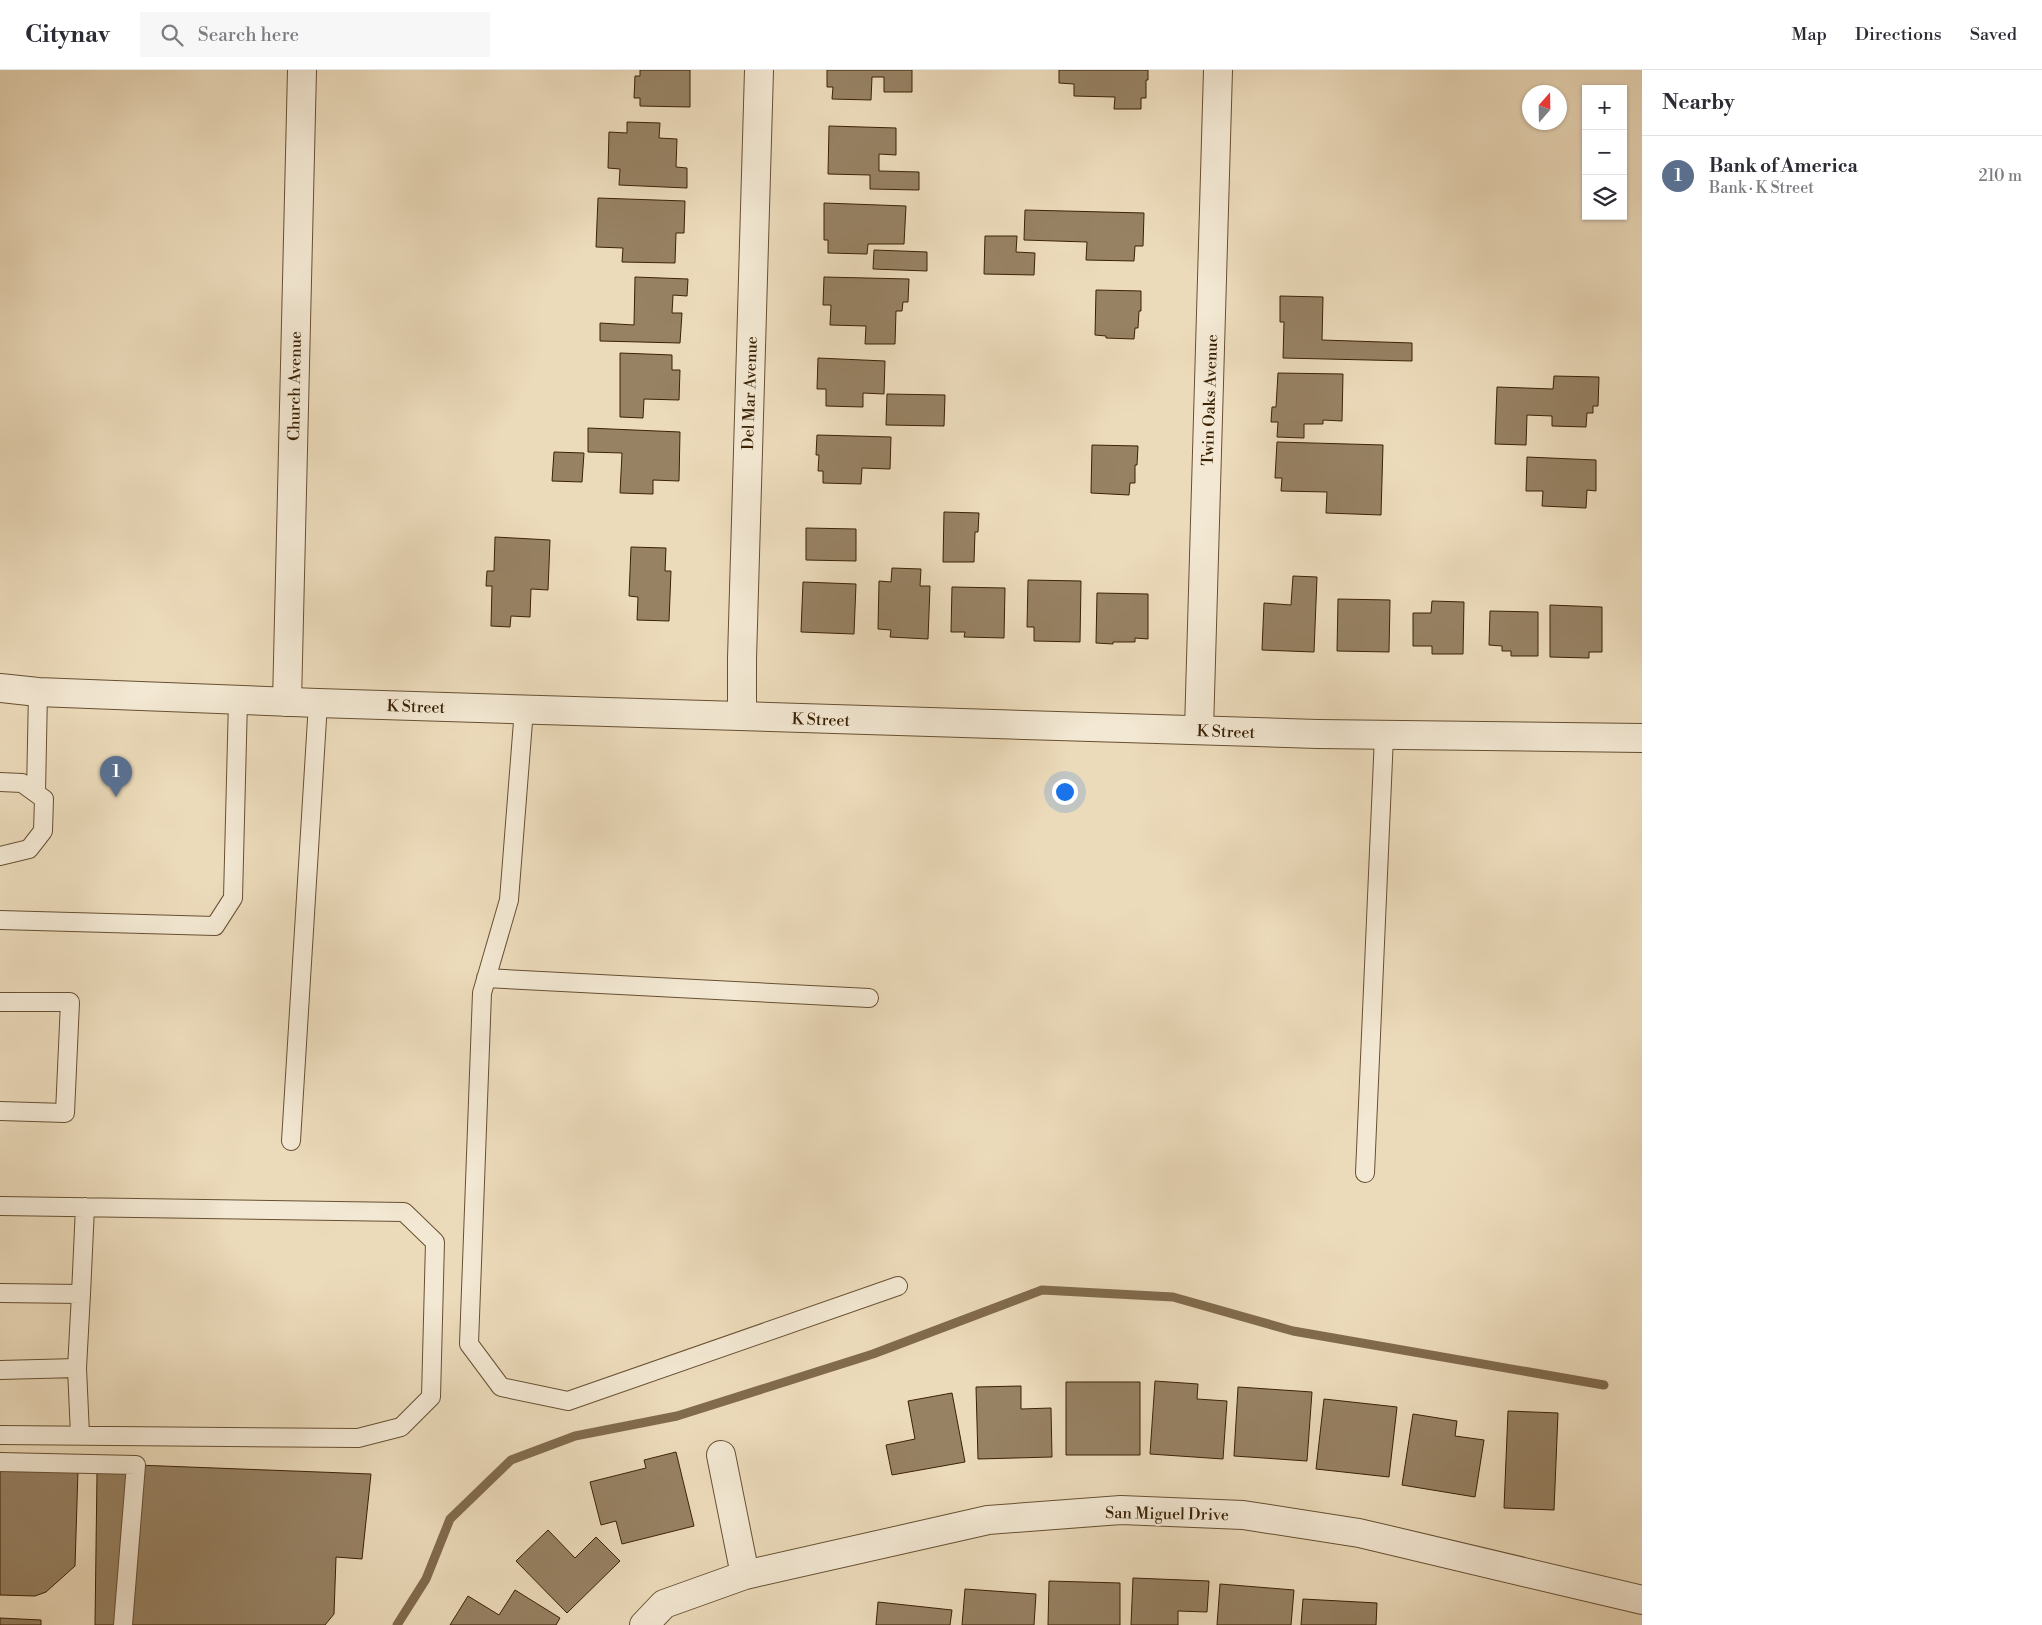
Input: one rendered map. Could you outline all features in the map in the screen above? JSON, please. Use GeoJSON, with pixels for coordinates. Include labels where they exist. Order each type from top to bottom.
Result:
{"type":"FeatureCollection","features":[{"type":"Feature","properties":{"kind":"street","name":"Church Avenue"},"geometry":{"type":"LineString","coordinates":[[286,702],[302,70]]}},
{"type":"Feature","properties":{"kind":"street","name":"Del Mar Avenue"},"geometry":{"type":"LineString","coordinates":[[742,716],[742,639],[759,70]]}},
{"type":"Feature","properties":{"kind":"street","name":"Twin Oaks Avenue"},"geometry":{"type":"LineString","coordinates":[[1199,730],[1218,70]]}},
{"type":"Feature","properties":{"kind":"street","name":"K Street"},"geometry":{"type":"LineString","coordinates":[[0,688],[38,692],[524,710],[1384,736],[1642,738]]}},
{"type":"Feature","properties":{"kind":"street"},"geometry":{"type":"LineString","coordinates":[[721,1455],[746,1575]]}},
{"type":"Feature","properties":{"kind":"street","name":"San Miguel Drive"},"geometry":{"type":"LineString","coordinates":[[644,1625],[664,1604],[746,1575],[988,1520],[1121,1510],[1243,1515],[1359,1532],[1642,1600]]}},
{"type":"Feature","properties":{"kind":"lane"},"geometry":{"type":"LineString","coordinates":[[36,793],[38,692]]}},
{"type":"Feature","properties":{"kind":"lane"},"geometry":{"type":"LineString","coordinates":[[0,920],[215,926],[233,898],[238,700]]}},
{"type":"Feature","properties":{"kind":"lane"},"geometry":{"type":"LineString","coordinates":[[291,1141],[318,703]]}},
{"type":"Feature","properties":{"kind":"lane"},"geometry":{"type":"LineString","coordinates":[[524,710],[509,900],[482,993],[469,1344],[500,1387],[568,1401],[898,1286]]}},
{"type":"Feature","properties":{"kind":"lane"},"geometry":{"type":"LineString","coordinates":[[1364,1173],[1384,736]]}},
{"type":"Feature","properties":{"kind":"lane"},"geometry":{"type":"LineString","coordinates":[[0,782],[22,783],[44,799],[43,831],[29,849],[0,856]]}},
{"type":"Feature","properties":{"kind":"lane"},"geometry":{"type":"LineString","coordinates":[[486,978],[869,998]]}},
{"type":"Feature","properties":{"kind":"lane"},"geometry":{"type":"LineString","coordinates":[[0,1002],[70,1002],[65,1113],[0,1111]]}},
{"type":"Feature","properties":{"kind":"lane"},"geometry":{"type":"LineString","coordinates":[[0,1206],[404,1212],[435,1242],[431,1397],[401,1427],[358,1438],[0,1435]]}},
{"type":"Feature","properties":{"kind":"lane"},"geometry":{"type":"LineString","coordinates":[[80,1435],[77,1368],[85,1207]]}},
{"type":"Feature","properties":{"kind":"lane"},"geometry":{"type":"LineString","coordinates":[[0,1293],[81,1294]]}},
{"type":"Feature","properties":{"kind":"lane"},"geometry":{"type":"LineString","coordinates":[[0,1370],[77,1368]]}},
{"type":"Feature","properties":{"kind":"lane"},"geometry":{"type":"LineString","coordinates":[[0,1462],[136,1465],[123,1625]]}},
{"type":"Feature","properties":{"kind":"building"},"geometry":{"type":"Polygon","coordinates":[[[640,70],[690,70],[690,107],[640,106],[640,98],[634,98],[635,76],[640,76],[640,70]]]}},
{"type":"Feature","properties":{"kind":"building"},"geometry":{"type":"Polygon","coordinates":[[[827,70],[912,70],[912,92],[884,92],[884,77],[872,77],[871,100],[832,99],[833,87],[827,87],[827,70]]]}},
{"type":"Feature","properties":{"kind":"building"},"geometry":{"type":"Polygon","coordinates":[[[1059,70],[1148,70],[1146,98],[1141,98],[1141,109],[1114,109],[1115,97],[1074,96],[1074,84],[1059,83],[1059,70]]]}},
{"type":"Feature","properties":{"kind":"building"},"geometry":{"type":"Polygon","coordinates":[[[627,122],[660,123],[659,138],[677,139],[676,167],[687,168],[687,188],[619,185],[620,169],[608,168],[609,132],[627,133],[627,122]]]}},
{"type":"Feature","properties":{"kind":"building"},"geometry":{"type":"Polygon","coordinates":[[[829,126],[896,128],[896,155],[879,154],[879,171],[919,172],[919,190],[870,189],[870,175],[828,174],[829,126]]]}},
{"type":"Feature","properties":{"kind":"building"},"geometry":{"type":"Polygon","coordinates":[[[598,198],[685,201],[684,233],[676,233],[675,263],[622,262],[623,248],[596,247],[598,198]]]}},
{"type":"Feature","properties":{"kind":"building"},"geometry":{"type":"Polygon","coordinates":[[[824,203],[906,206],[904,244],[868,244],[867,254],[828,253],[828,240],[824,240],[824,203]]]}},
{"type":"Feature","properties":{"kind":"building"},"geometry":{"type":"Polygon","coordinates":[[[1025,210],[1144,213],[1143,246],[1135,246],[1134,261],[1086,260],[1087,242],[1024,240],[1025,210]]]}},
{"type":"Feature","properties":{"kind":"building"},"geometry":{"type":"Polygon","coordinates":[[[985,236],[1017,236],[1016,252],[1035,253],[1034,275],[984,274],[985,236]]]}},
{"type":"Feature","properties":{"kind":"building"},"geometry":{"type":"Polygon","coordinates":[[[874,250],[927,252],[927,271],[873,269],[874,250]]]}},
{"type":"Feature","properties":{"kind":"building"},"geometry":{"type":"Polygon","coordinates":[[[635,277],[688,279],[687,296],[673,295],[672,313],[682,313],[680,343],[600,341],[600,323],[634,325],[635,277]]]}},
{"type":"Feature","properties":{"kind":"building"},"geometry":{"type":"Polygon","coordinates":[[[824,277],[909,279],[908,302],[903,302],[902,311],[896,311],[895,344],[865,344],[866,326],[830,325],[831,305],[823,305],[824,277]]]}},
{"type":"Feature","properties":{"kind":"building"},"geometry":{"type":"Polygon","coordinates":[[[1096,290],[1141,291],[1141,311],[1139,311],[1138,328],[1135,328],[1134,339],[1106,338],[1106,336],[1095,335],[1096,290]]]}},
{"type":"Feature","properties":{"kind":"building"},"geometry":{"type":"Polygon","coordinates":[[[1280,296],[1323,297],[1322,340],[1412,343],[1412,361],[1283,358],[1284,322],[1280,322],[1280,296]]]}},
{"type":"Feature","properties":{"kind":"building"},"geometry":{"type":"Polygon","coordinates":[[[620,353],[672,355],[672,370],[680,370],[679,400],[644,399],[643,418],[620,417],[620,353]]]}},
{"type":"Feature","properties":{"kind":"building"},"geometry":{"type":"Polygon","coordinates":[[[818,358],[885,361],[884,394],[863,393],[863,407],[826,406],[826,389],[817,389],[818,358]]]}},
{"type":"Feature","properties":{"kind":"building"},"geometry":{"type":"Polygon","coordinates":[[[1278,373],[1343,374],[1342,421],[1323,420],[1323,424],[1304,424],[1304,438],[1277,437],[1278,422],[1271,422],[1272,407],[1276,407],[1278,373]]]}},
{"type":"Feature","properties":{"kind":"building"},"geometry":{"type":"Polygon","coordinates":[[[1554,376],[1599,377],[1598,406],[1593,406],[1593,413],[1587,413],[1586,427],[1552,426],[1552,416],[1527,415],[1526,445],[1495,444],[1497,387],[1553,389],[1554,376]]]}},
{"type":"Feature","properties":{"kind":"building"},"geometry":{"type":"Polygon","coordinates":[[[887,394],[945,395],[944,426],[886,425],[887,394]]]}},
{"type":"Feature","properties":{"kind":"building"},"geometry":{"type":"Polygon","coordinates":[[[588,428],[680,432],[679,481],[653,480],[653,494],[620,493],[622,453],[588,452],[588,428]]]}},
{"type":"Feature","properties":{"kind":"building"},"geometry":{"type":"Polygon","coordinates":[[[817,435],[891,437],[890,469],[862,468],[861,484],[823,483],[823,471],[818,471],[819,455],[816,455],[817,435]]]}},
{"type":"Feature","properties":{"kind":"building"},"geometry":{"type":"Polygon","coordinates":[[[1277,442],[1383,445],[1381,515],[1326,513],[1327,492],[1281,491],[1282,478],[1275,478],[1277,442]]]}},
{"type":"Feature","properties":{"kind":"building"},"geometry":{"type":"Polygon","coordinates":[[[1092,445],[1138,446],[1135,483],[1130,483],[1129,495],[1091,493],[1092,445]]]}},
{"type":"Feature","properties":{"kind":"building"},"geometry":{"type":"Polygon","coordinates":[[[554,452],[584,453],[582,482],[552,481],[554,452]]]}},
{"type":"Feature","properties":{"kind":"building"},"geometry":{"type":"Polygon","coordinates":[[[1527,457],[1596,460],[1596,491],[1587,490],[1586,508],[1542,506],[1543,491],[1526,491],[1527,457]]]}},
{"type":"Feature","properties":{"kind":"building"},"geometry":{"type":"Polygon","coordinates":[[[944,512],[979,513],[978,532],[975,532],[974,562],[943,562],[944,512]]]}},
{"type":"Feature","properties":{"kind":"building"},"geometry":{"type":"Polygon","coordinates":[[[806,528],[856,529],[856,561],[806,560],[806,528]]]}},
{"type":"Feature","properties":{"kind":"building"},"geometry":{"type":"Polygon","coordinates":[[[495,537],[550,540],[548,590],[531,589],[530,617],[511,616],[510,627],[491,626],[492,586],[486,586],[487,571],[494,571],[495,537]]]}},
{"type":"Feature","properties":{"kind":"building"},"geometry":{"type":"Polygon","coordinates":[[[631,547],[666,548],[665,571],[671,571],[669,621],[637,620],[638,597],[629,596],[631,547]]]}},
{"type":"Feature","properties":{"kind":"building"},"geometry":{"type":"Polygon","coordinates":[[[892,568],[921,569],[920,586],[930,586],[928,639],[890,637],[891,630],[878,629],[879,581],[891,582],[892,568]]]}},
{"type":"Feature","properties":{"kind":"building"},"geometry":{"type":"Polygon","coordinates":[[[1293,576],[1317,577],[1314,652],[1262,650],[1264,603],[1291,605],[1293,576]]]}},
{"type":"Feature","properties":{"kind":"building"},"geometry":{"type":"Polygon","coordinates":[[[1028,580],[1081,581],[1080,642],[1034,641],[1034,627],[1027,627],[1028,580]]]}},
{"type":"Feature","properties":{"kind":"building"},"geometry":{"type":"Polygon","coordinates":[[[803,582],[856,584],[854,634],[801,632],[803,582]]]}},
{"type":"Feature","properties":{"kind":"building"},"geometry":{"type":"Polygon","coordinates":[[[952,587],[1005,588],[1004,638],[964,637],[965,632],[951,632],[952,587]]]}},
{"type":"Feature","properties":{"kind":"building"},"geometry":{"type":"Polygon","coordinates":[[[1097,593],[1148,594],[1148,639],[1135,638],[1135,642],[1113,642],[1113,644],[1096,643],[1097,593]]]}},
{"type":"Feature","properties":{"kind":"building"},"geometry":{"type":"Polygon","coordinates":[[[1338,599],[1390,600],[1389,652],[1337,651],[1338,599]]]}},
{"type":"Feature","properties":{"kind":"building"},"geometry":{"type":"Polygon","coordinates":[[[1432,601],[1464,602],[1463,654],[1432,654],[1432,646],[1413,646],[1413,613],[1431,613],[1432,601]]]}},
{"type":"Feature","properties":{"kind":"building"},"geometry":{"type":"Polygon","coordinates":[[[1550,605],[1602,607],[1602,652],[1589,652],[1589,658],[1550,657],[1550,605]]]}},
{"type":"Feature","properties":{"kind":"building"},"geometry":{"type":"Polygon","coordinates":[[[1490,611],[1538,612],[1538,656],[1511,656],[1511,651],[1502,651],[1502,646],[1489,645],[1490,611]]]}},
{"type":"Feature","properties":{"kind":"building"},"geometry":{"type":"Polygon","coordinates":[[[1155,1381],[1198,1384],[1197,1399],[1227,1401],[1223,1459],[1150,1454],[1155,1381]]]}},
{"type":"Feature","properties":{"kind":"building"},"geometry":{"type":"Polygon","coordinates":[[[1066,1382],[1140,1382],[1140,1455],[1066,1455],[1066,1382]]]}},
{"type":"Feature","properties":{"kind":"building"},"geometry":{"type":"Polygon","coordinates":[[[1021,1386],[1021,1409],[1051,1408],[1052,1457],[978,1459],[976,1387],[1021,1386]]]}},
{"type":"Feature","properties":{"kind":"building"},"geometry":{"type":"Polygon","coordinates":[[[1238,1387],[1312,1392],[1307,1461],[1234,1456],[1238,1387]]]}},
{"type":"Feature","properties":{"kind":"building"},"geometry":{"type":"Polygon","coordinates":[[[952,1393],[965,1462],[892,1475],[886,1445],[915,1439],[908,1401],[952,1393]]]}},
{"type":"Feature","properties":{"kind":"building"},"geometry":{"type":"Polygon","coordinates":[[[1324,1399],[1397,1407],[1389,1477],[1316,1469],[1324,1399]]]}},
{"type":"Feature","properties":{"kind":"building"},"geometry":{"type":"Polygon","coordinates":[[[1508,1411],[1558,1413],[1554,1510],[1504,1508],[1508,1411]]]}},
{"type":"Feature","properties":{"kind":"building"},"geometry":{"type":"Polygon","coordinates":[[[1413,1414],[1457,1421],[1455,1436],[1484,1440],[1475,1497],[1402,1485],[1413,1414]]]}},
{"type":"Feature","properties":{"kind":"building"},"geometry":{"type":"Polygon","coordinates":[[[676,1452],[694,1526],[622,1544],[616,1521],[601,1525],[590,1482],[646,1468],[644,1460],[676,1452]]]}},
{"type":"Feature","properties":{"kind":"building"},"geometry":{"type":"Polygon","coordinates":[[[136,1465],[371,1474],[362,1559],[336,1557],[334,1614],[325,1625],[95,1625],[97,1473],[136,1465]]]}},
{"type":"Feature","properties":{"kind":"building"},"geometry":{"type":"Polygon","coordinates":[[[0,1468],[78,1470],[75,1566],[46,1592],[35,1596],[0,1595],[0,1468]]]}},
{"type":"Feature","properties":{"kind":"building"},"geometry":{"type":"Polygon","coordinates":[[[548,1530],[575,1558],[596,1537],[620,1561],[567,1613],[516,1561],[548,1530]]]}},
{"type":"Feature","properties":{"kind":"building"},"geometry":{"type":"Polygon","coordinates":[[[1133,1578],[1209,1581],[1207,1612],[1178,1611],[1178,1625],[1131,1625],[1133,1578]]]}},
{"type":"Feature","properties":{"kind":"building"},"geometry":{"type":"Polygon","coordinates":[[[1049,1581],[1120,1583],[1120,1625],[1048,1625],[1049,1581]]]}},
{"type":"Feature","properties":{"kind":"building"},"geometry":{"type":"Polygon","coordinates":[[[1220,1584],[1294,1590],[1291,1625],[1217,1625],[1220,1584]]]}},
{"type":"Feature","properties":{"kind":"building"},"geometry":{"type":"Polygon","coordinates":[[[965,1589],[1036,1594],[1034,1625],[962,1625],[965,1589]]]}},
{"type":"Feature","properties":{"kind":"building"},"geometry":{"type":"Polygon","coordinates":[[[515,1590],[560,1618],[556,1625],[450,1625],[468,1596],[499,1615],[515,1590]]]}},
{"type":"Feature","properties":{"kind":"building"},"geometry":{"type":"Polygon","coordinates":[[[1303,1599],[1377,1603],[1376,1625],[1301,1625],[1303,1599]]]}},
{"type":"Feature","properties":{"kind":"building"},"geometry":{"type":"Polygon","coordinates":[[[878,1602],[952,1610],[950,1625],[876,1625],[878,1602]]]}},
{"type":"Feature","properties":{"kind":"building"},"geometry":{"type":"Polygon","coordinates":[[[0,1618],[41,1620],[41,1625],[0,1625],[0,1618]]]}},
{"type":"Feature","properties":{"kind":"waterway"},"geometry":{"type":"LineString","coordinates":[[397,1625],[426,1579],[450,1519],[511,1460],[575,1436],[677,1416],[873,1354],[1042,1290],[1173,1297],[1293,1331],[1604,1385]]}},
{"type":"Feature","properties":{"kind":"place","name":"Bank of America"},"geometry":{"type":"Point","coordinates":[116,797]}}]}
